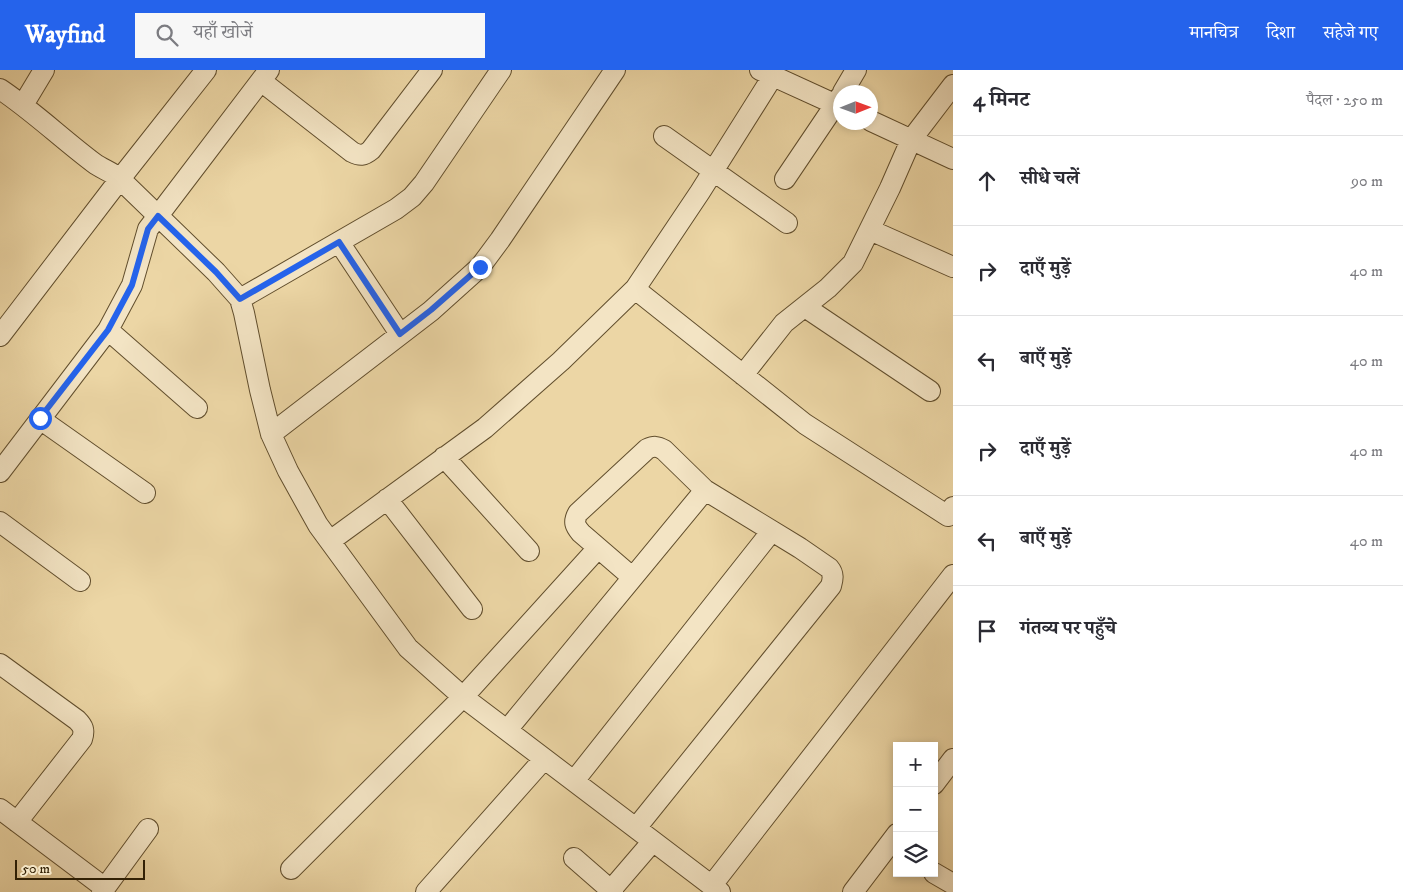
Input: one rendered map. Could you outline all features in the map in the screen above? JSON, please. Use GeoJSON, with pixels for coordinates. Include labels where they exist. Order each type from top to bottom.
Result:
{"type":"FeatureCollection","features":[{"type":"Feature","properties":{"kind":"street"},"geometry":{"type":"LineString","coordinates":[[23,105],[44,70]]}},
{"type":"Feature","properties":{"kind":"street"},"geometry":{"type":"LineString","coordinates":[[0,336],[206,70]]}},
{"type":"Feature","properties":{"kind":"street"},"geometry":{"type":"LineString","coordinates":[[0,472],[108,330],[132,285],[148,229],[265,76],[359,156],[366,155],[371,150],[432,70]]}},
{"type":"Feature","properties":{"kind":"street"},"geometry":{"type":"LineString","coordinates":[[240,299],[396,209],[412,197],[424,183],[501,70]]}},
{"type":"Feature","properties":{"kind":"street"},"geometry":{"type":"LineString","coordinates":[[271,434],[431,310],[480,267],[615,70]]}},
{"type":"Feature","properties":{"kind":"street"},"geometry":{"type":"LineString","coordinates":[[848,85],[856,70]]}},
{"type":"Feature","properties":{"kind":"street"},"geometry":{"type":"LineString","coordinates":[[330,540],[484,428],[561,360],[635,289],[713,171],[766,73],[833,97]]}},
{"type":"Feature","properties":{"kind":"street"},"geometry":{"type":"LineString","coordinates":[[743,375],[784,323],[828,288],[853,263],[911,140],[953,86]]}},
{"type":"Feature","properties":{"kind":"street"},"geometry":{"type":"LineString","coordinates":[[0,89],[23,105],[96,164],[120,179],[216,272],[240,299],[271,434],[288,471],[318,525],[408,648],[462,697],[716,889],[953,575]]}},
{"type":"Feature","properties":{"kind":"street"},"geometry":{"type":"LineString","coordinates":[[785,179],[833,110]]}},
{"type":"Feature","properties":{"kind":"street"},"geometry":{"type":"LineString","coordinates":[[878,125],[953,159]]}},
{"type":"Feature","properties":{"kind":"street"},"geometry":{"type":"LineString","coordinates":[[664,136],[787,223]]}},
{"type":"Feature","properties":{"kind":"street"},"geometry":{"type":"LineString","coordinates":[[870,230],[953,267]]}},
{"type":"Feature","properties":{"kind":"street"},"geometry":{"type":"LineString","coordinates":[[339,242],[400,334]]}},
{"type":"Feature","properties":{"kind":"street"},"geometry":{"type":"LineString","coordinates":[[635,289],[805,424],[951,514]]}},
{"type":"Feature","properties":{"kind":"street"},"geometry":{"type":"LineString","coordinates":[[805,307],[930,391]]}},
{"type":"Feature","properties":{"kind":"street"},"geometry":{"type":"LineString","coordinates":[[108,330],[197,408]]}},
{"type":"Feature","properties":{"kind":"street"},"geometry":{"type":"LineString","coordinates":[[40,418],[145,493]]}},
{"type":"Feature","properties":{"kind":"street"},"geometry":{"type":"LineString","coordinates":[[632,577],[581,533],[575,526],[575,519],[578,513],[647,449],[659,447],[705,490],[829,568],[833,579],[831,586],[636,828]]}},
{"type":"Feature","properties":{"kind":"street"},"geometry":{"type":"LineString","coordinates":[[444,457],[529,551]]}},
{"type":"Feature","properties":{"kind":"street"},"geometry":{"type":"LineString","coordinates":[[506,730],[705,490]]}},
{"type":"Feature","properties":{"kind":"street"},"geometry":{"type":"LineString","coordinates":[[387,499],[472,609]]}},
{"type":"Feature","properties":{"kind":"street"},"geometry":{"type":"LineString","coordinates":[[0,522],[80,581]]}},
{"type":"Feature","properties":{"kind":"street"},"geometry":{"type":"LineString","coordinates":[[574,781],[771,532]]}},
{"type":"Feature","properties":{"kind":"street"},"geometry":{"type":"LineString","coordinates":[[291,869],[462,697],[598,548]]}},
{"type":"Feature","properties":{"kind":"street"},"geometry":{"type":"LineString","coordinates":[[0,664],[82,724],[84,732],[82,739],[17,822]]}},
{"type":"Feature","properties":{"kind":"street"},"geometry":{"type":"LineString","coordinates":[[426,892],[544,759]]}},
{"type":"Feature","properties":{"kind":"street"},"geometry":{"type":"LineString","coordinates":[[938,779],[953,760]]}},
{"type":"Feature","properties":{"kind":"street"},"geometry":{"type":"LineString","coordinates":[[0,809],[104,890],[148,829]]}},
{"type":"Feature","properties":{"kind":"street"},"geometry":{"type":"LineString","coordinates":[[574,858],[612,891],[653,840]]}},
{"type":"Feature","properties":{"kind":"street"},"geometry":{"type":"LineString","coordinates":[[854,892],[893,843]]}},
{"type":"Feature","properties":{"kind":"street"},"geometry":{"type":"LineString","coordinates":[[938,875],[953,884]]}},
{"type":"Feature","properties":{"kind":"route"},"geometry":{"type":"LineString","coordinates":[[40,418],[108,330],[132,285],[148,229],[158,216],[216,272],[240,299],[339,242],[400,334],[431,310],[480,267]]}}]}
